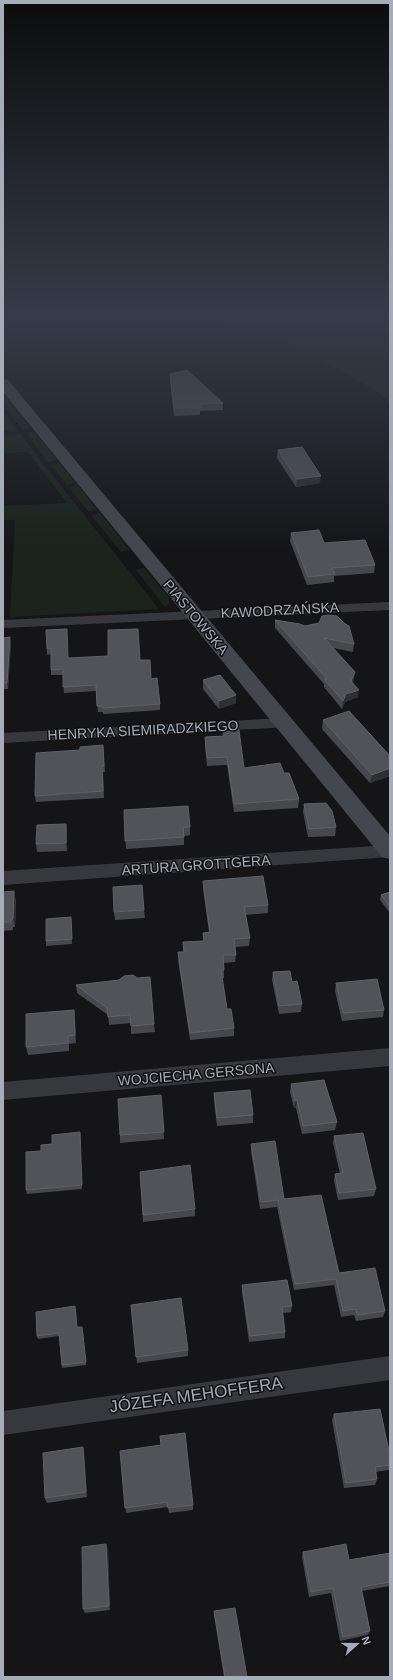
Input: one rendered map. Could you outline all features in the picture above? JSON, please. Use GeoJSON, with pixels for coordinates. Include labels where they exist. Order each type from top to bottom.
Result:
{"type":"FeatureCollection","features":[{"type":"Feature","properties":{"kind":"street","name":"PIASTOWSKA"},"geometry":{"type":"LineString","coordinates":[[12,394],[193,615],[390,851]]}},
{"type":"Feature","properties":{"kind":"street","name":"KAWODRZAŃSKA"},"geometry":{"type":"LineString","coordinates":[[3,624],[390,606]]}},
{"type":"Feature","properties":{"kind":"street","name":"HENRYKA SIEMIRADZKIEGO"},"geometry":{"type":"LineString","coordinates":[[3,738],[284,723]]}},
{"type":"Feature","properties":{"kind":"street","name":"ARTURA GROTTGERA"},"geometry":{"type":"LineString","coordinates":[[3,878],[390,851]]}},
{"type":"Feature","properties":{"kind":"street","name":"WOJCIECHA GERSONA"},"geometry":{"type":"LineString","coordinates":[[3,1091],[390,1057]]}},
{"type":"Feature","properties":{"kind":"street","name":"JÓZEFA MEHOFFERA"},"geometry":{"type":"LineString","coordinates":[[3,1423],[390,1368]]}},
{"type":"Feature","properties":{"kind":"shaded area"},"geometry":{"type":"Polygon","coordinates":[[[3,394],[30,427],[23,430],[3,404],[3,394]]]}},
{"type":"Feature","properties":{"kind":"shaded area"},"geometry":{"type":"Polygon","coordinates":[[[380,394],[390,394],[390,403],[380,394]]]}},
{"type":"Feature","properties":{"kind":"shaded area"},"geometry":{"type":"Polygon","coordinates":[[[3,412],[18,431],[11,432],[3,430],[3,412]]]}},
{"type":"Feature","properties":{"kind":"shaded area"},"geometry":{"type":"Polygon","coordinates":[[[26,433],[35,433],[57,460],[48,462],[26,433]]]}},
{"type":"Feature","properties":{"kind":"shaded area"},"geometry":{"type":"Polygon","coordinates":[[[21,434],[159,609],[10,617],[15,520],[3,520],[3,506],[67,503],[28,452],[3,453],[3,436],[21,434]]]}},
{"type":"Feature","properties":{"kind":"shaded area"},"geometry":{"type":"Polygon","coordinates":[[[59,463],[75,482],[67,485],[51,465],[59,463]]]}},
{"type":"Feature","properties":{"kind":"shaded area"},"geometry":{"type":"Polygon","coordinates":[[[75,486],[79,487],[97,510],[89,512],[69,488],[75,486]]]}},
{"type":"Feature","properties":{"kind":"shaded area"},"geometry":{"type":"Polygon","coordinates":[[[100,513],[130,550],[121,552],[91,515],[100,513]]]}},
{"type":"Feature","properties":{"kind":"shaded area"},"geometry":{"type":"Polygon","coordinates":[[[144,568],[169,598],[169,603],[165,607],[136,570],[144,568]]]}},
{"type":"Feature","properties":{"kind":"building"},"geometry":{"type":"Polygon","coordinates":[[[172,394],[214,394],[223,403],[200,404],[200,408],[174,408],[172,394]]]}},
{"type":"Feature","properties":{"kind":"building"},"geometry":{"type":"Polygon","coordinates":[[[302,447],[321,476],[297,479],[278,450],[302,447]]]}},
{"type":"Feature","properties":{"kind":"building"},"geometry":{"type":"Polygon","coordinates":[[[319,530],[324,543],[365,540],[375,565],[332,568],[335,574],[308,577],[291,533],[319,530]]]}},
{"type":"Feature","properties":{"kind":"building"},"geometry":{"type":"Polygon","coordinates":[[[322,616],[337,616],[349,626],[354,644],[324,638],[355,672],[351,681],[359,690],[346,694],[343,701],[324,679],[327,679],[275,620],[305,626],[319,623],[322,616]]]}},
{"type":"Feature","properties":{"kind":"building"},"geometry":{"type":"Polygon","coordinates":[[[67,629],[68,658],[108,656],[108,630],[138,629],[140,660],[150,660],[151,679],[157,678],[160,704],[103,708],[103,706],[97,706],[96,685],[63,687],[63,669],[51,670],[51,648],[47,649],[46,630],[67,629]]]}},
{"type":"Feature","properties":{"kind":"building"},"geometry":{"type":"Polygon","coordinates":[[[10,637],[7,683],[3,683],[3,638],[10,637]]]}},
{"type":"Feature","properties":{"kind":"building"},"geometry":{"type":"Polygon","coordinates":[[[220,675],[236,695],[219,701],[203,680],[220,675]]]}},
{"type":"Feature","properties":{"kind":"building"},"geometry":{"type":"Polygon","coordinates":[[[349,711],[390,756],[390,768],[372,775],[323,720],[349,711]]]}},
{"type":"Feature","properties":{"kind":"building"},"geometry":{"type":"Polygon","coordinates":[[[239,730],[244,768],[280,763],[284,773],[289,773],[299,799],[234,804],[227,757],[207,758],[205,737],[224,736],[223,732],[239,730]]]}},
{"type":"Feature","properties":{"kind":"building"},"geometry":{"type":"Polygon","coordinates":[[[103,745],[103,791],[35,796],[36,753],[80,750],[80,747],[103,745]]]}},
{"type":"Feature","properties":{"kind":"building"},"geometry":{"type":"Polygon","coordinates":[[[326,803],[332,811],[336,827],[309,829],[304,804],[326,803]]]}},
{"type":"Feature","properties":{"kind":"building"},"geometry":{"type":"Polygon","coordinates":[[[188,806],[190,827],[183,827],[184,837],[125,841],[124,810],[188,806]]]}},
{"type":"Feature","properties":{"kind":"building"},"geometry":{"type":"Polygon","coordinates":[[[66,824],[66,843],[36,844],[37,825],[66,824]]]}},
{"type":"Feature","properties":{"kind":"building"},"geometry":{"type":"Polygon","coordinates":[[[263,876],[268,905],[244,907],[250,938],[234,939],[236,955],[223,955],[224,970],[221,970],[227,1009],[231,1009],[234,1028],[190,1033],[178,952],[184,952],[183,942],[204,941],[203,933],[210,932],[203,881],[263,876]]]}},
{"type":"Feature","properties":{"kind":"building"},"geometry":{"type":"Polygon","coordinates":[[[142,885],[144,910],[114,912],[113,887],[142,885]]]}},
{"type":"Feature","properties":{"kind":"building"},"geometry":{"type":"Polygon","coordinates":[[[14,891],[13,919],[11,919],[11,922],[3,922],[3,892],[14,891]]]}},
{"type":"Feature","properties":{"kind":"building"},"geometry":{"type":"Polygon","coordinates":[[[390,892],[390,907],[381,895],[390,892]]]}},
{"type":"Feature","properties":{"kind":"building"},"geometry":{"type":"Polygon","coordinates":[[[71,917],[72,939],[46,941],[46,919],[71,917]]]}},
{"type":"Feature","properties":{"kind":"building"},"geometry":{"type":"Polygon","coordinates":[[[290,971],[292,982],[297,981],[302,1004],[279,1006],[273,972],[290,971]]]}},
{"type":"Feature","properties":{"kind":"building"},"geometry":{"type":"Polygon","coordinates":[[[133,975],[137,978],[150,977],[154,1024],[131,1026],[130,1015],[108,1017],[107,1008],[76,985],[119,980],[124,976],[133,975]]]}},
{"type":"Feature","properties":{"kind":"building"},"geometry":{"type":"Polygon","coordinates":[[[377,979],[384,1010],[343,1013],[336,983],[377,979]]]}},
{"type":"Feature","properties":{"kind":"building"},"geometry":{"type":"Polygon","coordinates":[[[74,1010],[75,1035],[68,1036],[68,1043],[26,1047],[26,1014],[74,1010]]]}},
{"type":"Feature","properties":{"kind":"building"},"geometry":{"type":"Polygon","coordinates":[[[324,1080],[337,1122],[303,1126],[297,1100],[295,1101],[291,1084],[324,1080]]]}},
{"type":"Feature","properties":{"kind":"building"},"geometry":{"type":"Polygon","coordinates":[[[250,1090],[253,1115],[217,1118],[214,1093],[250,1090]]]}},
{"type":"Feature","properties":{"kind":"building"},"geometry":{"type":"Polygon","coordinates":[[[161,1095],[164,1132],[120,1135],[118,1099],[161,1095]]]}},
{"type":"Feature","properties":{"kind":"building"},"geometry":{"type":"Polygon","coordinates":[[[80,1132],[82,1185],[26,1190],[26,1152],[41,1151],[41,1145],[52,1144],[52,1135],[80,1132]]]}},
{"type":"Feature","properties":{"kind":"building"},"geometry":{"type":"Polygon","coordinates":[[[363,1133],[376,1189],[339,1193],[335,1174],[343,1173],[334,1136],[363,1133]]]}},
{"type":"Feature","properties":{"kind":"building"},"geometry":{"type":"Polygon","coordinates":[[[275,1141],[284,1199],[321,1195],[339,1273],[375,1268],[385,1311],[357,1315],[356,1309],[343,1311],[336,1279],[295,1284],[278,1200],[261,1202],[251,1144],[275,1141]]]}},
{"type":"Feature","properties":{"kind":"building"},"geometry":{"type":"Polygon","coordinates":[[[190,1165],[195,1209],[143,1215],[140,1172],[190,1165]]]}},
{"type":"Feature","properties":{"kind":"building"},"geometry":{"type":"Polygon","coordinates":[[[287,1280],[292,1306],[282,1307],[285,1332],[250,1336],[242,1285],[287,1280]]]}},
{"type":"Feature","properties":{"kind":"building"},"geometry":{"type":"Polygon","coordinates":[[[181,1298],[188,1350],[136,1357],[131,1305],[181,1298]]]}},
{"type":"Feature","properties":{"kind":"building"},"geometry":{"type":"Polygon","coordinates":[[[75,1306],[77,1327],[82,1327],[86,1362],[62,1365],[59,1333],[37,1336],[36,1312],[75,1306]]]}},
{"type":"Feature","properties":{"kind":"building"},"geometry":{"type":"Polygon","coordinates":[[[380,1409],[390,1456],[390,1465],[375,1467],[377,1479],[346,1483],[334,1414],[380,1409]]]}},
{"type":"Feature","properties":{"kind":"building"},"geometry":{"type":"Polygon","coordinates":[[[185,1433],[193,1505],[168,1508],[167,1502],[125,1508],[120,1451],[161,1445],[160,1436],[185,1433]]]}},
{"type":"Feature","properties":{"kind":"building"},"geometry":{"type":"Polygon","coordinates":[[[83,1447],[86,1492],[45,1498],[43,1453],[83,1447]]]}},
{"type":"Feature","properties":{"kind":"building"},"geometry":{"type":"Polygon","coordinates":[[[106,1544],[109,1606],[83,1609],[82,1547],[106,1544]]]}},
{"type":"Feature","properties":{"kind":"building"},"geometry":{"type":"Polygon","coordinates":[[[346,1544],[349,1560],[390,1553],[390,1582],[361,1587],[370,1631],[343,1637],[333,1588],[311,1592],[303,1552],[346,1544]]]}},
{"type":"Feature","properties":{"kind":"building"},"geometry":{"type":"Polygon","coordinates":[[[235,1608],[247,1677],[225,1677],[214,1611],[235,1608]]]}}]}
